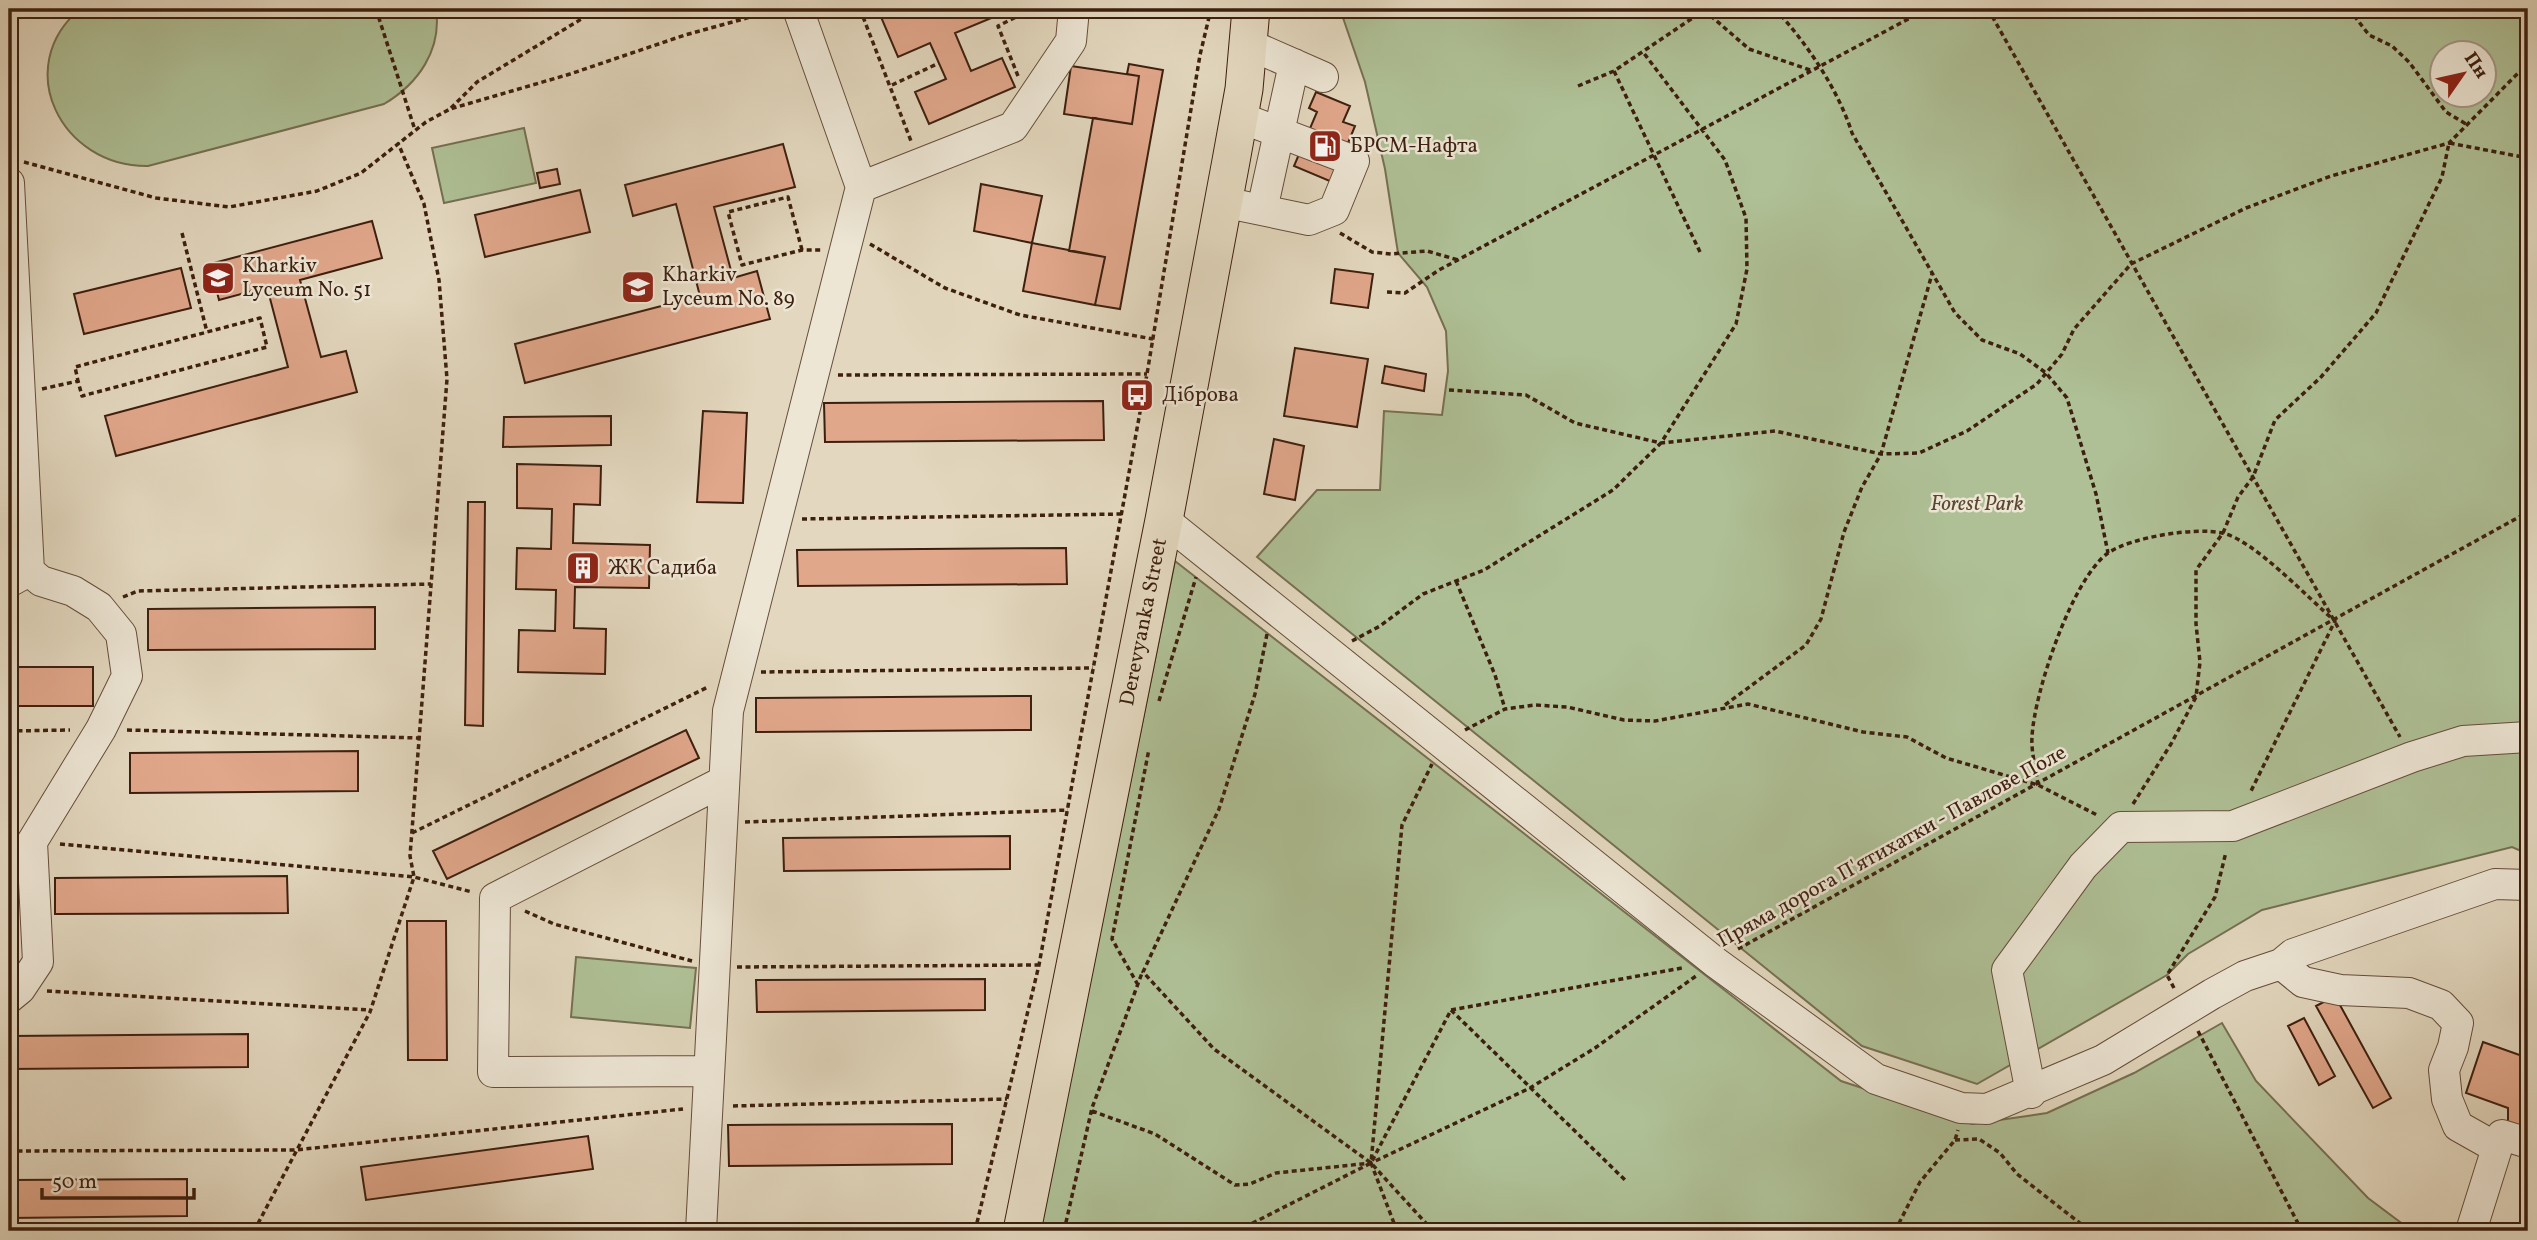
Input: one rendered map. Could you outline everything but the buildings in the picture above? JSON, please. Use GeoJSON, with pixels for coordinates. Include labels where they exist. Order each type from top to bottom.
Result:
{"type":"FeatureCollection","features":[{"type":"Feature","properties":{"kind":"main road","name":"Derevyanka Street"},"geometry":{"type":"LineString","coordinates":[[1022,1231],[1164,520],[1239,117],[1249,26]]}},
{"type":"Feature","properties":{"kind":"lane"},"geometry":{"type":"LineString","coordinates":[[701,1231],[728,711],[861,187],[798,9]]}},
{"type":"Feature","properties":{"kind":"lane"},"geometry":{"type":"LineString","coordinates":[[861,187],[1013,127],[1071,41],[1074,9]]}},
{"type":"Feature","properties":{"kind":"lane"},"geometry":{"type":"LineString","coordinates":[[1249,26],[1294,64],[1323,78]]}},
{"type":"Feature","properties":{"kind":"lane"},"geometry":{"type":"LineString","coordinates":[[1262,210],[1294,64]]}},
{"type":"Feature","properties":{"kind":"lane"},"geometry":{"type":"LineString","coordinates":[[1223,202],[1309,220],[1334,210],[1354,161],[1239,117]]}},
{"type":"Feature","properties":{"kind":"lane"},"geometry":{"type":"LineString","coordinates":[[15,172],[20,394],[19,577],[73,591],[99,607],[121,634],[127,676],[101,729],[32,842],[38,962],[15,993]]}},
{"type":"Feature","properties":{"kind":"lane"},"geometry":{"type":"LineString","coordinates":[[1164,520],[1714,962],[1876,1079],[1961,1108],[1987,1110],[2031,1093],[2103,1059],[2245,975],[2281,964],[2293,954],[2495,884],[2528,885]]}},
{"type":"Feature","properties":{"kind":"lane"},"geometry":{"type":"LineString","coordinates":[[2031,1093],[2007,970],[2083,866],[2121,827],[2233,826],[2412,757],[2463,741],[2528,737]]}},
{"type":"Feature","properties":{"kind":"lane"},"geometry":{"type":"LineString","coordinates":[[709,1071],[492,1072],[495,898],[724,781]]}},
{"type":"Feature","properties":{"kind":"lane"},"geometry":{"type":"LineString","coordinates":[[2281,964],[2303,982],[2340,990],[2409,993],[2441,1005],[2458,1023],[2454,1047],[2444,1070],[2447,1099],[2458,1126],[2497,1149]]}},
{"type":"Feature","properties":{"kind":"lane"},"geometry":{"type":"LineString","coordinates":[[2471,1231],[2502,1135],[2528,1143]]}},
{"type":"Feature","properties":{"kind":"path"},"geometry":{"type":"LineString","coordinates":[[376,9],[415,130]]}},
{"type":"Feature","properties":{"kind":"path"},"geometry":{"type":"LineString","coordinates":[[450,110],[477,82],[598,9]]}},
{"type":"Feature","properties":{"kind":"path"},"geometry":{"type":"LineString","coordinates":[[15,172],[156,198],[229,207],[317,191],[361,173],[415,130],[450,110],[570,74],[685,35],[781,9]]}},
{"type":"Feature","properties":{"kind":"path"},"geometry":{"type":"LineString","coordinates":[[860,9],[892,85],[919,163]]}},
{"type":"Feature","properties":{"kind":"path"},"geometry":{"type":"LineString","coordinates":[[1030,99],[998,26],[1032,9]]}},
{"type":"Feature","properties":{"kind":"path"},"geometry":{"type":"LineString","coordinates":[[975,1231],[1040,965],[1147,374],[1200,54],[1211,9]]}},
{"type":"Feature","properties":{"kind":"path"},"geometry":{"type":"LineString","coordinates":[[1775,9],[1793,28],[1818,68],[1955,313],[1982,340],[2020,354],[2046,373],[2067,398],[2092,481],[2108,553]]}},
{"type":"Feature","properties":{"kind":"path"},"geometry":{"type":"LineString","coordinates":[[1387,292],[1405,293],[1458,260],[1927,9]]}},
{"type":"Feature","properties":{"kind":"path"},"geometry":{"type":"LineString","coordinates":[[1988,9],[2412,757]]}},
{"type":"Feature","properties":{"kind":"path"},"geometry":{"type":"LineString","coordinates":[[2349,9],[2369,35],[2392,46],[2409,62],[2446,112],[2466,124]]}},
{"type":"Feature","properties":{"kind":"path"},"geometry":{"type":"LineString","coordinates":[[1578,86],[1614,71],[1705,10],[1749,48],[1811,71]]}},
{"type":"Feature","properties":{"kind":"path"},"geometry":{"type":"LineString","coordinates":[[1328,653],[1380,626],[1423,594],[1484,570],[1612,490],[1661,443],[1736,324],[1747,269],[1746,218],[1726,160],[1700,130],[1643,52]]}},
{"type":"Feature","properties":{"kind":"path"},"geometry":{"type":"LineString","coordinates":[[892,85],[939,63]]}},
{"type":"Feature","properties":{"kind":"path"},"geometry":{"type":"LineString","coordinates":[[1397,1231],[1371,1163],[1402,825],[1442,743],[1505,709],[1535,705],[1567,707],[1624,720],[1655,720],[1748,704],[1863,732],[1907,737],[1945,758],[2038,785],[2121,827],[2141,788],[2171,744],[2196,697],[2200,662],[2196,624],[2196,570],[2223,533],[2238,497],[2253,477],[2275,420],[2322,377],[2376,313],[2442,177],[2449,143],[2528,63]]}},
{"type":"Feature","properties":{"kind":"path"},"geometry":{"type":"LineString","coordinates":[[1614,71],[1700,252]]}},
{"type":"Feature","properties":{"kind":"path"},"geometry":{"type":"LineString","coordinates":[[254,1231],[370,1010],[414,877],[410,856],[447,379],[439,280],[424,204],[398,143]]}},
{"type":"Feature","properties":{"kind":"path"},"geometry":{"type":"LineString","coordinates":[[1448,390],[1526,395],[1575,423],[1661,443],[1775,431],[1881,454],[1919,453],[1967,430],[2037,384],[2062,354],[2074,328],[2131,264],[2259,203],[2331,176],[2449,143],[2528,158]]}},
{"type":"Feature","properties":{"kind":"path"},"geometry":{"type":"LineString","coordinates":[[802,250],[788,197],[728,212],[742,265],[846,242],[945,288],[1020,315],[1153,339]]}},
{"type":"Feature","properties":{"kind":"path"},"geometry":{"type":"LineString","coordinates":[[1309,220],[1372,252],[1391,254],[1427,251],[1458,260]]}},
{"type":"Feature","properties":{"kind":"path"},"geometry":{"type":"LineString","coordinates":[[182,233],[207,332]]}},
{"type":"Feature","properties":{"kind":"path"},"geometry":{"type":"LineString","coordinates":[[1723,707],[1806,645],[1821,619],[1844,533],[1862,487],[1881,454],[1932,274]]}},
{"type":"Feature","properties":{"kind":"path"},"geometry":{"type":"LineString","coordinates":[[260,318],[267,347],[82,396],[78,381],[75,367],[260,318]]}},
{"type":"Feature","properties":{"kind":"path"},"geometry":{"type":"LineString","coordinates":[[813,375],[1147,374]]}},
{"type":"Feature","properties":{"kind":"path"},"geometry":{"type":"LineString","coordinates":[[20,394],[78,381]]}},
{"type":"Feature","properties":{"kind":"path","name":"Пряма дорога П'ятихатки - Павлове Поле"},"geometry":{"type":"LineString","coordinates":[[1451,1010],[1714,962],[2528,512]]}},
{"type":"Feature","properties":{"kind":"path"},"geometry":{"type":"LineString","coordinates":[[776,519],[1122,514]]}},
{"type":"Feature","properties":{"kind":"path"},"geometry":{"type":"LineString","coordinates":[[2038,785],[2032,739],[2039,691],[2082,584],[2108,553],[2158,534],[2223,533],[2253,548],[2335,621]]}},
{"type":"Feature","properties":{"kind":"path"},"geometry":{"type":"LineString","coordinates":[[1157,706],[1204,552]]}},
{"type":"Feature","properties":{"kind":"path"},"geometry":{"type":"LineString","coordinates":[[1456,581],[1495,675],[1505,709]]}},
{"type":"Feature","properties":{"kind":"path"},"geometry":{"type":"LineString","coordinates":[[138,591],[431,584]]}},
{"type":"Feature","properties":{"kind":"path"},"geometry":{"type":"LineString","coordinates":[[1064,1231],[1092,1111],[1138,985],[1219,808],[1255,694],[1271,607]]}},
{"type":"Feature","properties":{"kind":"path"},"geometry":{"type":"LineString","coordinates":[[412,833],[738,673],[1094,668]]}},
{"type":"Feature","properties":{"kind":"path"},"geometry":{"type":"LineString","coordinates":[[9,731],[101,729],[419,738]]}},
{"type":"Feature","properties":{"kind":"path"},"geometry":{"type":"LineString","coordinates":[[1138,985],[1112,939],[1150,745]]}},
{"type":"Feature","properties":{"kind":"path"},"geometry":{"type":"LineString","coordinates":[[722,823],[1068,810]]}},
{"type":"Feature","properties":{"kind":"path"},"geometry":{"type":"LineString","coordinates":[[32,842],[414,877]]}},
{"type":"Feature","properties":{"kind":"path"},"geometry":{"type":"LineString","coordinates":[[1237,1231],[1371,1163],[1530,1088],[1595,1048],[1714,962]]}},
{"type":"Feature","properties":{"kind":"path"},"geometry":{"type":"LineString","coordinates":[[1143,972],[1214,1049],[1371,1163],[1433,1231]]}},
{"type":"Feature","properties":{"kind":"path"},"geometry":{"type":"LineString","coordinates":[[2167,975],[2187,1008],[2302,1231]]}},
{"type":"Feature","properties":{"kind":"path"},"geometry":{"type":"LineString","coordinates":[[15,993],[370,1010]]}},
{"type":"Feature","properties":{"kind":"path"},"geometry":{"type":"LineString","coordinates":[[1371,1163],[1451,1010],[1626,1181]]}},
{"type":"Feature","properties":{"kind":"path"},"geometry":{"type":"LineString","coordinates":[[9,1151],[295,1150],[707,1107],[1007,1099]]}},
{"type":"Feature","properties":{"kind":"path"},"geometry":{"type":"LineString","coordinates":[[1092,1111],[1155,1134],[1235,1185],[1250,1184],[1276,1173],[1371,1163]]}},
{"type":"Feature","properties":{"kind":"path"},"geometry":{"type":"LineString","coordinates":[[1895,1231],[1920,1182],[1955,1140],[1979,1139],[2000,1153],[2017,1174],[2090,1231]]}},
{"type":"Feature","properties":{"kind":"green space"},"geometry":{"type":"Polygon","coordinates":[[[80,9],[436,9],[437,24],[431,52],[425,64],[407,86],[384,104],[148,166],[117,162],[91,150],[70,132],[55,110],[48,84],[49,58],[60,32],[80,9]]]}},
{"type":"Feature","properties":{"kind":"green space","name":"Forest Park"},"geometry":{"type":"Polygon","coordinates":[[[1340,9],[2528,9],[2528,854],[2512,847],[2262,910],[2188,954],[2167,975],[1977,1084],[1862,1046],[1257,557],[1317,490],[1380,490],[1384,411],[1442,415],[1448,371],[1446,331],[1427,287],[1398,253],[1385,169],[1365,82],[1340,9]]]}},
{"type":"Feature","properties":{"kind":"green space"},"geometry":{"type":"Polygon","coordinates":[[[524,128],[536,183],[444,203],[432,148],[524,128]]]}},
{"type":"Feature","properties":{"kind":"green space"},"geometry":{"type":"Polygon","coordinates":[[[1175,561],[1841,1081],[1972,1124],[2047,1113],[2134,1073],[2222,1023],[2256,1081],[2368,1198],[2412,1231],[1039,1231],[1175,561]]]}},
{"type":"Feature","properties":{"kind":"green space"},"geometry":{"type":"Polygon","coordinates":[[[576,957],[696,968],[690,1028],[571,1017],[576,957]]]}},
{"type":"Feature","properties":{"kind":"place","name":"БРСМ-Нафта"},"geometry":{"type":"Point","coordinates":[1325,146]}},
{"type":"Feature","properties":{"kind":"place","name":"Kharkiv Lyceum No. 51"},"geometry":{"type":"Point","coordinates":[218,278]}},
{"type":"Feature","properties":{"kind":"place","name":"Kharkiv Lyceum No. 89"},"geometry":{"type":"Point","coordinates":[638,287]}},
{"type":"Feature","properties":{"kind":"place","name":"Діброва"},"geometry":{"type":"Point","coordinates":[1137,395]}},
{"type":"Feature","properties":{"kind":"place","name":"ЖК Садиба"},"geometry":{"type":"Point","coordinates":[583,568]}}]}
